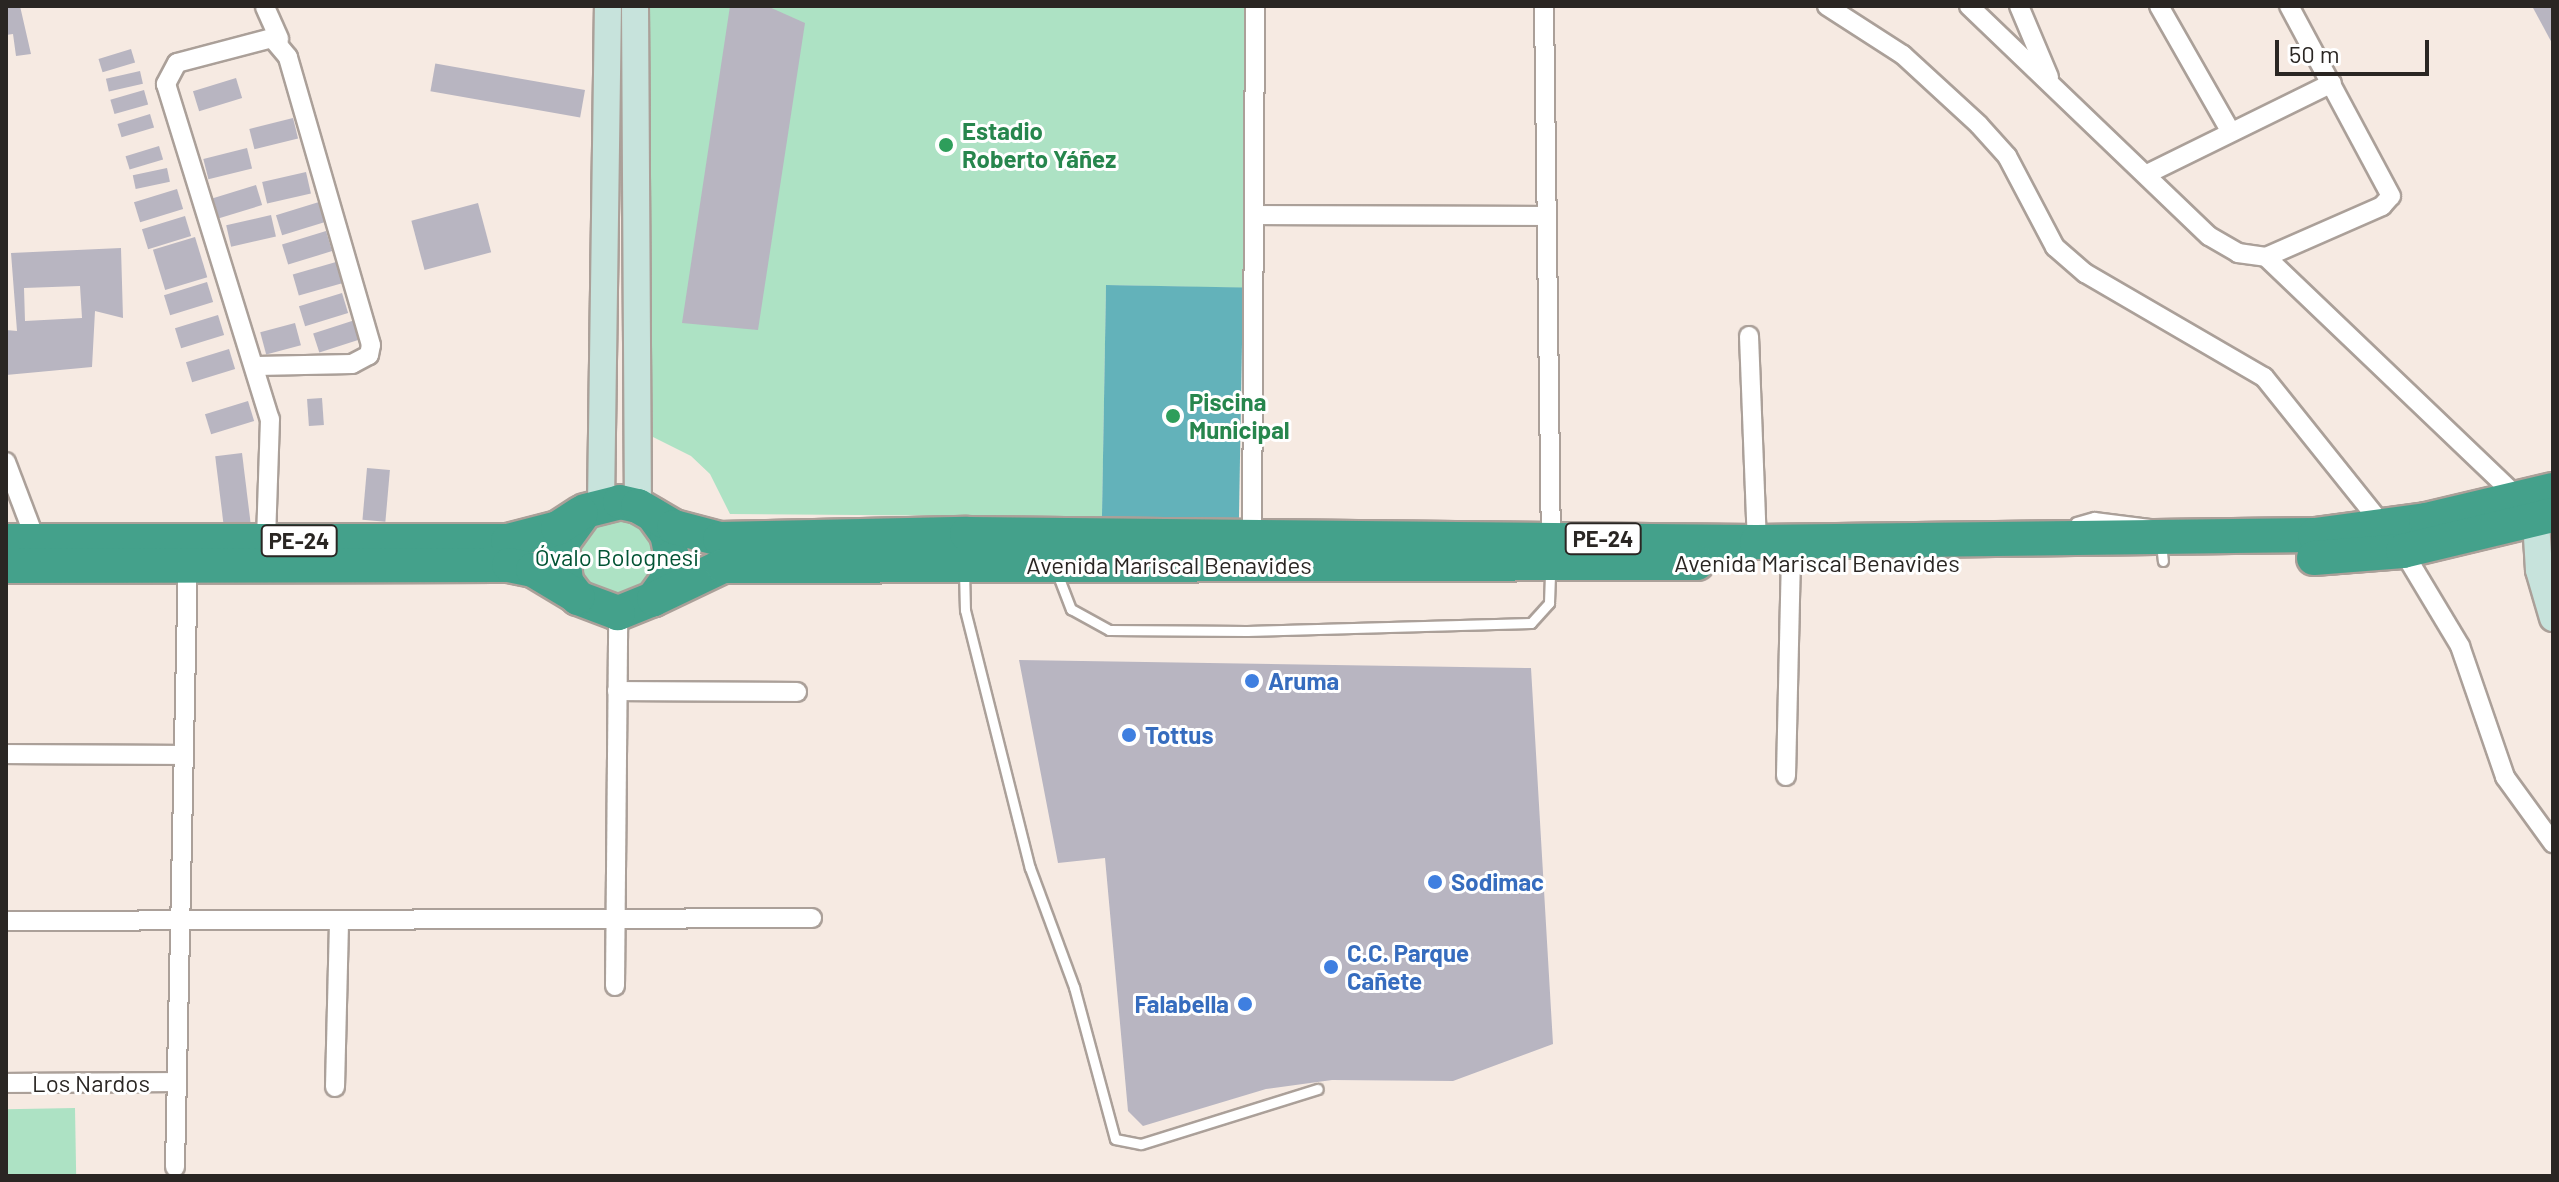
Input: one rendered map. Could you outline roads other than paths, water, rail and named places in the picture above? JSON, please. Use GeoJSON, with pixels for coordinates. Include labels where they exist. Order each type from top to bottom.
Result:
{"type":"FeatureCollection","features":[{"type":"Feature","properties":{"kind":"highway","name":"Avenida Mariscal Benavides"},"geometry":{"type":"LineString","coordinates":[[1550,551],[1791,563],[2394,539],[2537,512],[2553,490]]}},
{"type":"Feature","properties":{"kind":"highway"},"geometry":{"type":"LineString","coordinates":[[593,507],[646,511],[667,534],[672,557],[667,580],[653,599],[618,613],[578,598],[560,562],[571,524],[593,507]]}},
{"type":"Feature","properties":{"kind":"highway","name":"PE-24"},"geometry":{"type":"LineString","coordinates":[[6,566],[188,554],[266,541],[508,541],[558,528],[593,507]]}},
{"type":"Feature","properties":{"kind":"highway","name":"Avenida Mariscal Benavides"},"geometry":{"type":"LineString","coordinates":[[646,511],[720,539],[966,551],[1550,551],[1757,542],[2071,538],[2162,550]]}},
{"type":"Feature","properties":{"kind":"highway","name":"PE-24"},"geometry":{"type":"LineString","coordinates":[[21,541],[188,554],[509,565],[533,570],[578,598]]}},
{"type":"Feature","properties":{"kind":"highway","name":"Avenida Mariscal Benavides"},"geometry":{"type":"LineString","coordinates":[[653,599],[723,566],[966,551],[1055,566],[1253,552]]}},
{"type":"Feature","properties":{"kind":"street"},"geometry":{"type":"LineString","coordinates":[[593,507],[608,6]]}},
{"type":"Feature","properties":{"kind":"street"},"geometry":{"type":"LineString","coordinates":[[635,6],[646,511]]}},
{"type":"Feature","properties":{"kind":"street"},"geometry":{"type":"LineString","coordinates":[[1253,552],[1255,6]]}},
{"type":"Feature","properties":{"kind":"street"},"geometry":{"type":"LineString","coordinates":[[1544,6],[1550,551]]}},
{"type":"Feature","properties":{"kind":"street"},"geometry":{"type":"LineString","coordinates":[[1827,6],[1903,55],[1979,125],[2007,156],[2055,247],[2085,273],[2264,377],[2394,539],[2460,646],[2505,777],[2553,843]]}},
{"type":"Feature","properties":{"kind":"street"},"geometry":{"type":"LineString","coordinates":[[1969,6],[2209,236],[2238,253],[2266,257],[2382,206],[2391,196],[2289,6]]}},
{"type":"Feature","properties":{"kind":"street"},"geometry":{"type":"LineString","coordinates":[[2019,6],[2051,82]]}},
{"type":"Feature","properties":{"kind":"street"},"geometry":{"type":"LineString","coordinates":[[2159,6],[2231,132]]}},
{"type":"Feature","properties":{"kind":"street"},"geometry":{"type":"LineString","coordinates":[[257,366],[352,364],[369,355],[371,345],[279,39],[265,7]]}},
{"type":"Feature","properties":{"kind":"street"},"geometry":{"type":"LineString","coordinates":[[266,541],[270,419],[257,366],[166,84],[177,63],[279,39]]}},
{"type":"Feature","properties":{"kind":"street"},"geometry":{"type":"LineString","coordinates":[[2147,174],[2332,83]]}},
{"type":"Feature","properties":{"kind":"street"},"geometry":{"type":"LineString","coordinates":[[1254,215],[1547,216]]}},
{"type":"Feature","properties":{"kind":"street"},"geometry":{"type":"LineString","coordinates":[[2266,257],[2537,512],[2539,570],[2553,618]]}},
{"type":"Feature","properties":{"kind":"street"},"geometry":{"type":"LineString","coordinates":[[1749,336],[1757,542]]}},
{"type":"Feature","properties":{"kind":"street"},"geometry":{"type":"LineString","coordinates":[[6,462],[21,541]]}},
{"type":"Feature","properties":{"kind":"street"},"geometry":{"type":"LineString","coordinates":[[175,1167],[188,554]]}},
{"type":"Feature","properties":{"kind":"street"},"geometry":{"type":"LineString","coordinates":[[1786,776],[1791,563]]}},
{"type":"Feature","properties":{"kind":"street"},"geometry":{"type":"LineString","coordinates":[[615,986],[613,917],[618,613]]}},
{"type":"Feature","properties":{"kind":"street"},"geometry":{"type":"LineString","coordinates":[[617,691],[797,692]]}},
{"type":"Feature","properties":{"kind":"street"},"geometry":{"type":"LineString","coordinates":[[6,754],[184,755]]}},
{"type":"Feature","properties":{"kind":"street"},"geometry":{"type":"LineString","coordinates":[[6,921],[339,923],[613,917],[812,918]]}},
{"type":"Feature","properties":{"kind":"street"},"geometry":{"type":"LineString","coordinates":[[335,1087],[339,923]]}},
{"type":"Feature","properties":{"kind":"street","name":"Los Nardos"},"geometry":{"type":"LineString","coordinates":[[6,1083],[177,1082]]}},
{"type":"Feature","properties":{"kind":"lane"},"geometry":{"type":"LineString","coordinates":[[966,551],[965,610],[1030,868],[1074,987],[1115,1139],[1141,1144],[1318,1089]]}},
{"type":"Feature","properties":{"kind":"lane"},"geometry":{"type":"LineString","coordinates":[[1055,566],[1071,609],[1109,630],[1247,631],[1531,623],[1549,603],[1550,551]]}},
{"type":"Feature","properties":{"kind":"water","name":"Piscina Municipal"},"geometry":{"type":"Polygon","coordinates":[[[1106,285],[1243,287],[1239,519],[1102,517],[1106,285]]]}},
{"type":"Feature","properties":{"kind":"place","name":"Estadio Roberto Yáñez"},"geometry":{"type":"Point","coordinates":[946,145]}},
{"type":"Feature","properties":{"kind":"place","name":"Piscina Municipal"},"geometry":{"type":"Point","coordinates":[1173,416]}},
{"type":"Feature","properties":{"kind":"place","name":"Aruma"},"geometry":{"type":"Point","coordinates":[1252,681]}},
{"type":"Feature","properties":{"kind":"place","name":"Tottus"},"geometry":{"type":"Point","coordinates":[1129,735]}},
{"type":"Feature","properties":{"kind":"place","name":"Sodimac"},"geometry":{"type":"Point","coordinates":[1435,882]}},
{"type":"Feature","properties":{"kind":"place","name":"C.C. Parque Cañete"},"geometry":{"type":"Point","coordinates":[1331,967]}},
{"type":"Feature","properties":{"kind":"place","name":"Falabella"},"geometry":{"type":"Point","coordinates":[1245,1004]}},
{"type":"Feature","properties":{"kind":"park label","name":"Óvalo Bolognesi"},"geometry":{"type":"Point","coordinates":[617,557]}}]}
